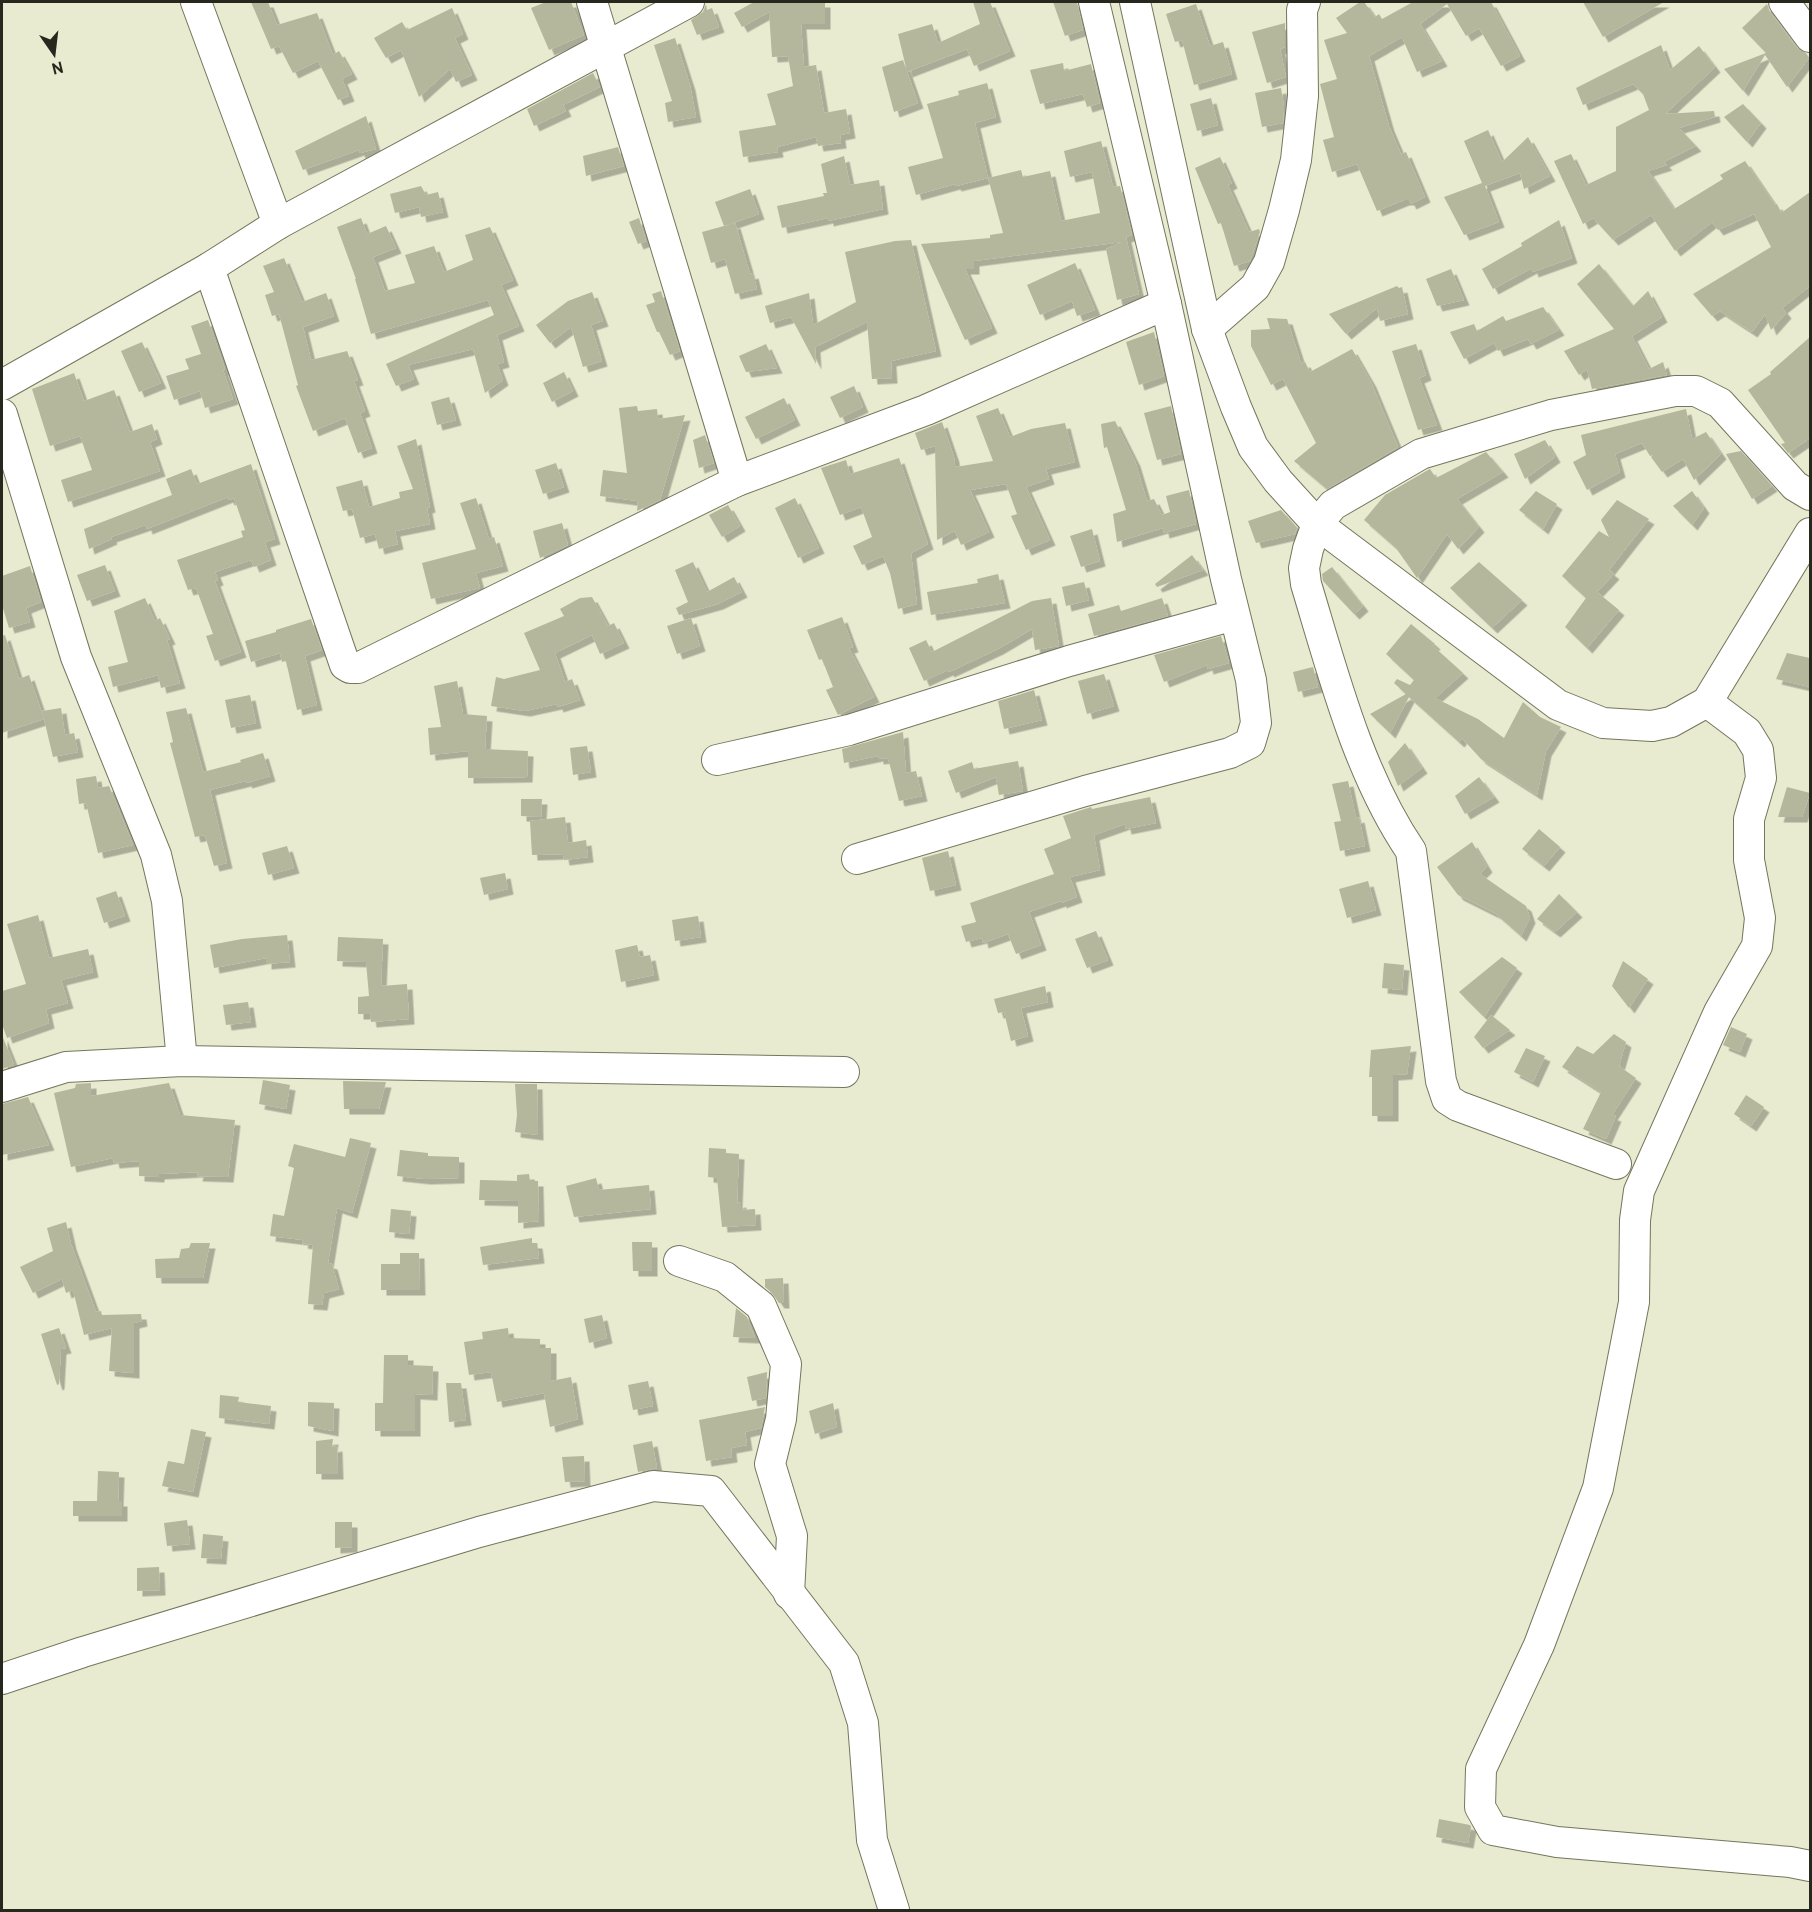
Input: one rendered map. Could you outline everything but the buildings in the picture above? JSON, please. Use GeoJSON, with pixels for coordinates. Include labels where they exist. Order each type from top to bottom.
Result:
{"type":"FeatureCollection","features":[{"type":"Feature","properties":{"kind":"street"},"geometry":{"type":"LineString","coordinates":[[196,2],[278,224]]}},
{"type":"Feature","properties":{"kind":"street"},"geometry":{"type":"LineString","coordinates":[[592,2],[737,481]]}},
{"type":"Feature","properties":{"kind":"street"},"geometry":{"type":"LineString","coordinates":[[2,385],[209,268],[278,224],[689,2]]}},
{"type":"Feature","properties":{"kind":"street"},"geometry":{"type":"LineString","coordinates":[[857,859],[1085,791],[1230,753],[1250,743],[1256,723],[1251,680],[1234,615],[1166,304],[1094,2]]}},
{"type":"Feature","properties":{"kind":"street"},"geometry":{"type":"LineString","coordinates":[[1134,2],[1207,329],[1253,447],[1278,482],[1317,524],[1558,705],[1603,723],[1652,726],[1671,722],[1707,702],[1810,533]]}},
{"type":"Feature","properties":{"kind":"street"},"geometry":{"type":"LineString","coordinates":[[1207,329],[1255,287],[1272,252],[1296,160],[1303,96],[1302,10],[1305,2]]}},
{"type":"Feature","properties":{"kind":"street"},"geometry":{"type":"LineString","coordinates":[[1784,2],[1810,37]]}},
{"type":"Feature","properties":{"kind":"street"},"geometry":{"type":"LineString","coordinates":[[209,268],[345,664],[350,668],[358,668],[737,481],[926,410],[1166,304]]}},
{"type":"Feature","properties":{"kind":"street"},"geometry":{"type":"LineString","coordinates":[[1616,1164],[1458,1106],[1446,1099],[1441,1081],[1411,850],[1394,826],[1347,719],[1306,584],[1304,568],[1308,549],[1317,524],[1333,505],[1420,454],[1551,415],[1675,391],[1696,392],[1720,403],[1795,486],[1810,495]]}},
{"type":"Feature","properties":{"kind":"street"},"geometry":{"type":"LineString","coordinates":[[2,414],[76,657],[156,855],[167,901],[182,1061]]}},
{"type":"Feature","properties":{"kind":"street"},"geometry":{"type":"LineString","coordinates":[[717,760],[849,730],[1058,665],[1234,615]]}},
{"type":"Feature","properties":{"kind":"street"},"geometry":{"type":"LineString","coordinates":[[1707,702],[1747,732],[1758,750],[1761,778],[1749,819],[1749,860],[1760,918],[1757,945],[1719,1012],[1639,1191],[1635,1220],[1634,1302],[1598,1488],[1539,1645],[1481,1769],[1480,1807],[1493,1830],[1557,1842],[1790,1862],[1810,1866]]}},
{"type":"Feature","properties":{"kind":"street"},"geometry":{"type":"LineString","coordinates":[[2,1087],[66,1067],[182,1061],[844,1072]]}},
{"type":"Feature","properties":{"kind":"street"},"geometry":{"type":"LineString","coordinates":[[679,1262],[725,1277],[761,1306],[786,1364],[781,1419],[770,1464],[792,1536],[789,1594]]}},
{"type":"Feature","properties":{"kind":"street"},"geometry":{"type":"LineString","coordinates":[[2,1679],[83,1652],[468,1535],[653,1486],[711,1491],[844,1663],[863,1723],[872,1840],[894,1911]]}}]}
